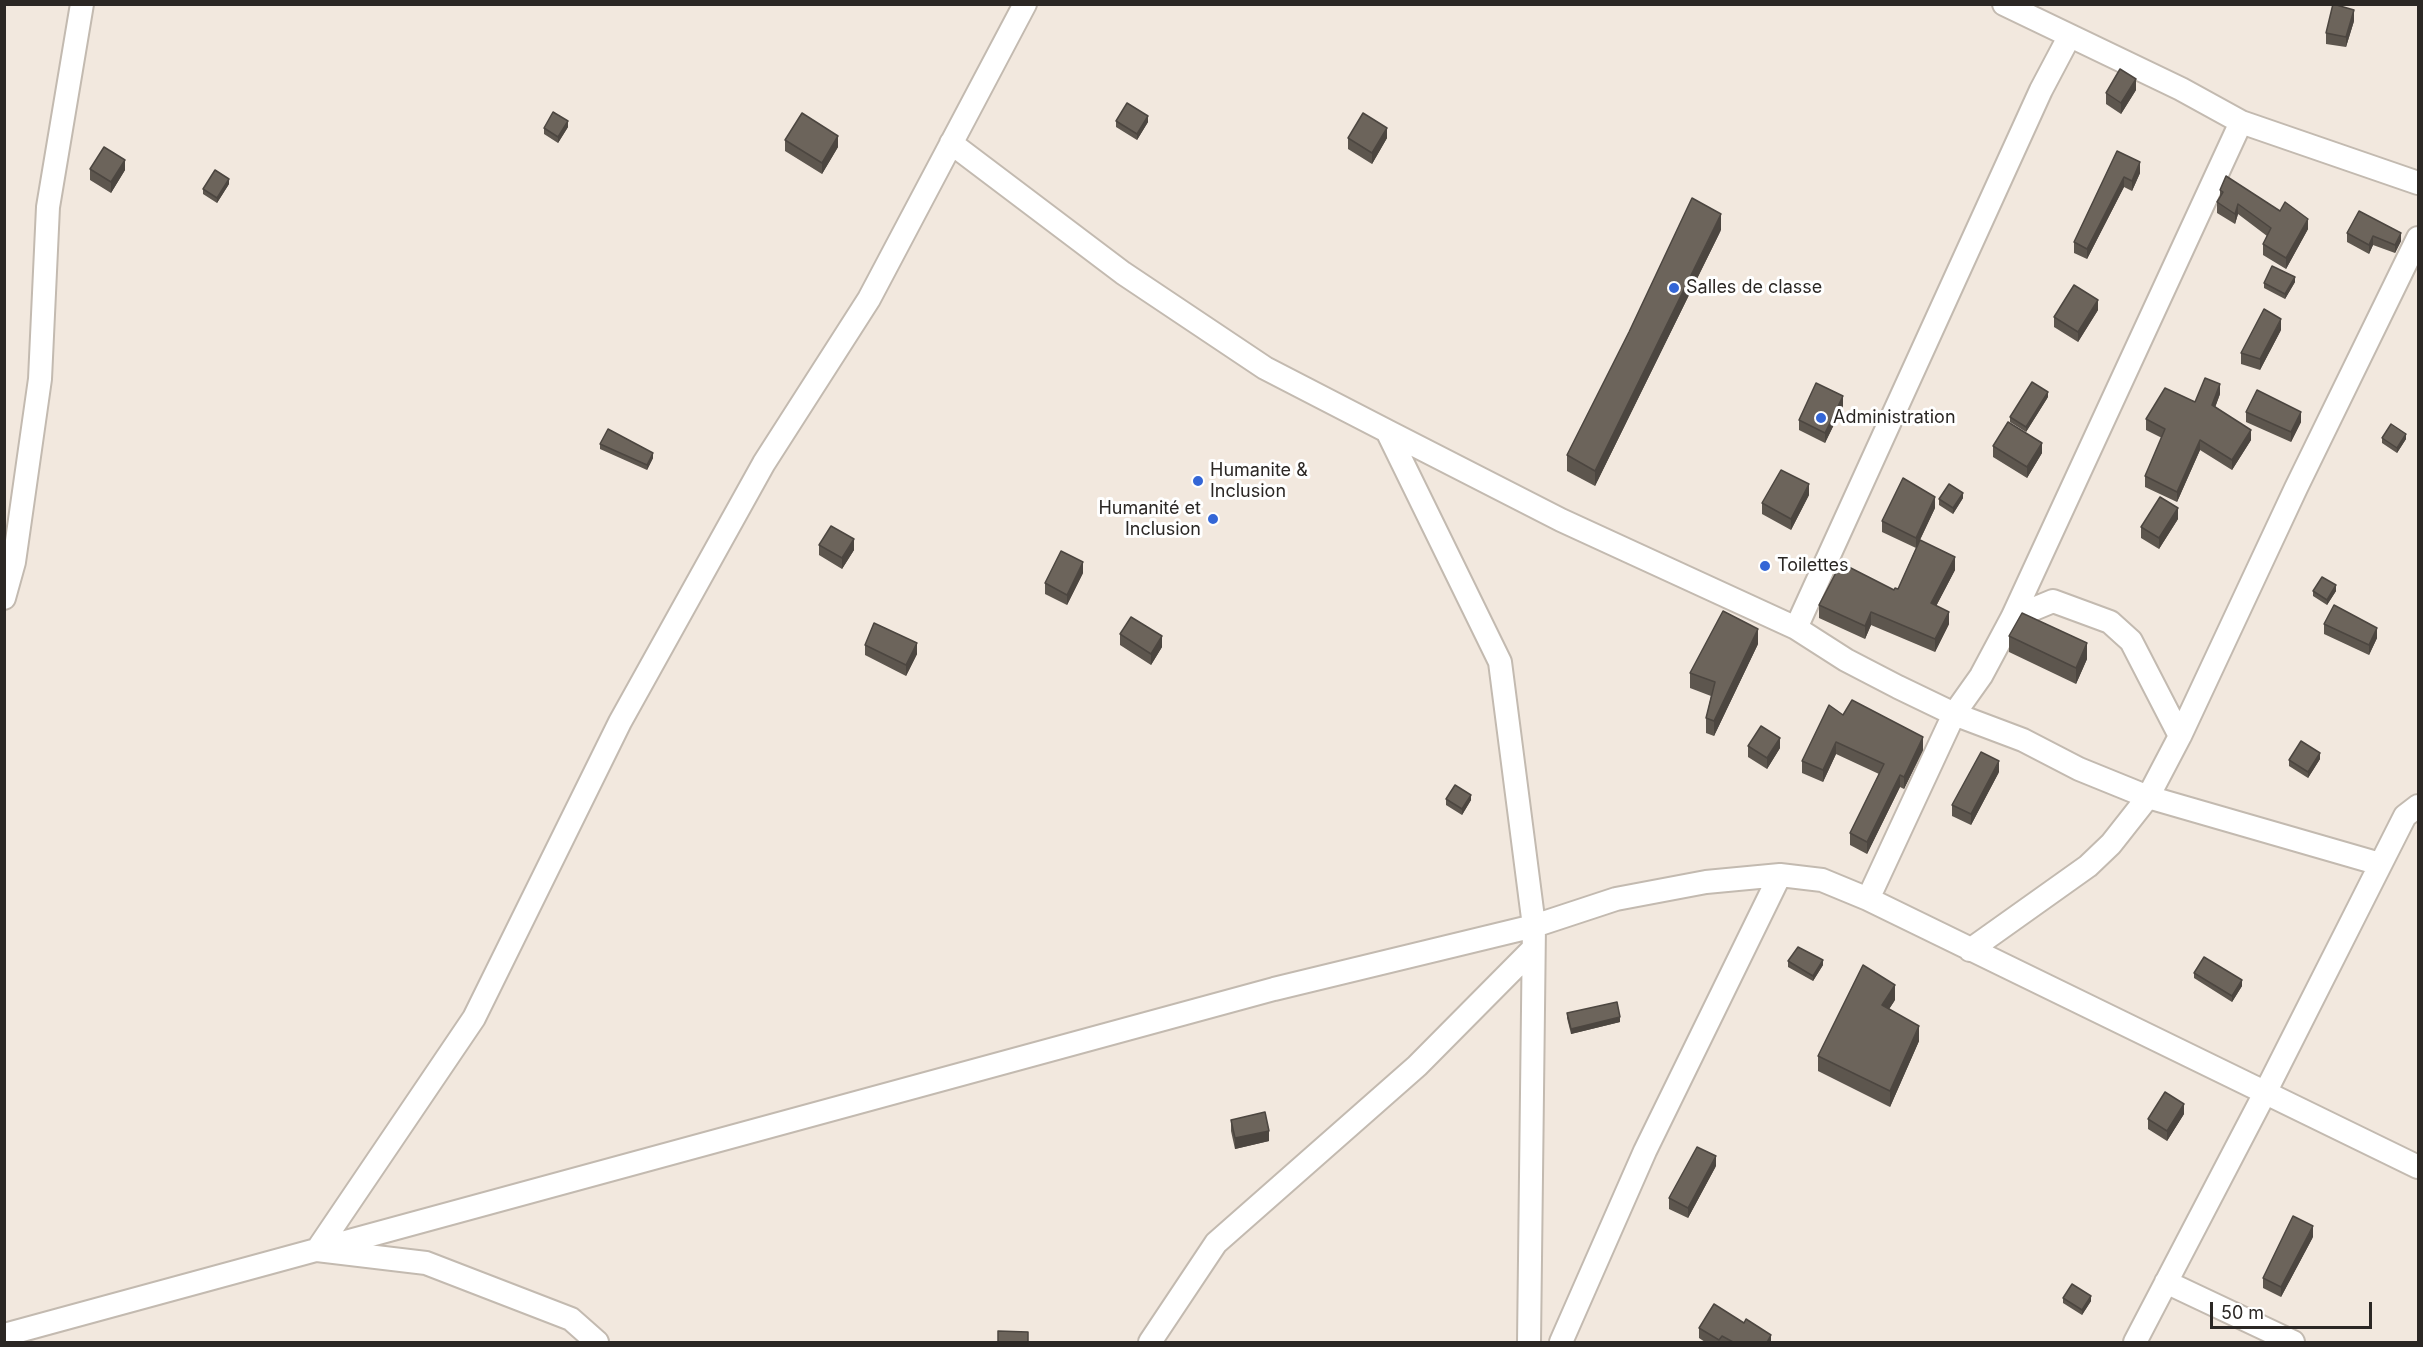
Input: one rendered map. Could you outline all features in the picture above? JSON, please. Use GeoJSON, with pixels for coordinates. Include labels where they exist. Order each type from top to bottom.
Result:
{"type":"FeatureCollection","features":[{"type":"Feature","properties":{"kind":"street"},"geometry":{"type":"LineString","coordinates":[[4,598],[14,562],[40,379],[48,207],[82,4]]}},
{"type":"Feature","properties":{"kind":"street"},"geometry":{"type":"LineString","coordinates":[[317,1250],[474,1018],[620,722],[764,463],[869,299],[1025,4]]}},
{"type":"Feature","properties":{"kind":"street"},"geometry":{"type":"LineString","coordinates":[[2004,4],[2181,89],[2241,122],[2418,183]]}},
{"type":"Feature","properties":{"kind":"street"},"geometry":{"type":"LineString","coordinates":[[1796,628],[2041,90],[2069,37]]}},
{"type":"Feature","properties":{"kind":"street"},"geometry":{"type":"LineString","coordinates":[[1868,899],[1954,714],[1981,676],[2012,618],[2241,122]]}},
{"type":"Feature","properties":{"kind":"street"},"geometry":{"type":"LineString","coordinates":[[951,143],[1123,273],[1265,368],[1561,520],[1796,628],[1846,660],[1954,714],[2014,736],[2079,769],[2148,797],[2380,864]]}},
{"type":"Feature","properties":{"kind":"street"},"geometry":{"type":"LineString","coordinates":[[1970,950],[2088,866],[2111,844],[2148,797],[2181,736],[2290,499],[2418,238]]}},
{"type":"Feature","properties":{"kind":"street"},"geometry":{"type":"LineString","coordinates":[[1387,431],[1500,662],[1534,926],[1529,1342]]}},
{"type":"Feature","properties":{"kind":"street"},"geometry":{"type":"LineString","coordinates":[[2012,618],[2053,601],[2110,622],[2130,641],[2181,736]]}},
{"type":"Feature","properties":{"kind":"street"},"geometry":{"type":"LineString","coordinates":[[2135,1342],[2266,1092],[2405,816],[2418,806]]}},
{"type":"Feature","properties":{"kind":"street"},"geometry":{"type":"LineString","coordinates":[[4,1335],[1274,989],[1534,926],[1616,899],[1706,882],[1780,875],[1822,880],[1868,899],[2418,1167]]}},
{"type":"Feature","properties":{"kind":"street"},"geometry":{"type":"LineString","coordinates":[[1562,1342],[1645,1151],[1780,875]]}},
{"type":"Feature","properties":{"kind":"street"},"geometry":{"type":"LineString","coordinates":[[1150,1342],[1216,1243],[1417,1066],[1533,949]]}},
{"type":"Feature","properties":{"kind":"street"},"geometry":{"type":"LineString","coordinates":[[317,1250],[426,1263],[571,1319],[597,1342]]}},
{"type":"Feature","properties":{"kind":"street"},"geometry":{"type":"LineString","coordinates":[[2166,1282],[2293,1342]]}},
{"type":"Feature","properties":{"kind":"building"},"geometry":{"type":"Polygon","coordinates":[[[2333,4],[2354,10],[2346,37],[2326,33],[2333,4]]]}},
{"type":"Feature","properties":{"kind":"building"},"geometry":{"type":"Polygon","coordinates":[[[2120,69],[2136,79],[2121,103],[2106,93],[2120,69]]]}},
{"type":"Feature","properties":{"kind":"building"},"geometry":{"type":"Polygon","coordinates":[[[1127,103],[1148,116],[1137,134],[1116,121],[1127,103]]]}},
{"type":"Feature","properties":{"kind":"building"},"geometry":{"type":"Polygon","coordinates":[[[553,112],[568,121],[558,137],[544,128],[553,112]]]}},
{"type":"Feature","properties":{"kind":"building"},"geometry":{"type":"Polygon","coordinates":[[[802,113],[838,136],[822,163],[785,140],[802,113]]]}},
{"type":"Feature","properties":{"kind":"building"},"geometry":{"type":"Polygon","coordinates":[[[1363,113],[1387,128],[1372,153],[1348,138],[1363,113]]]}},
{"type":"Feature","properties":{"kind":"building"},"geometry":{"type":"Polygon","coordinates":[[[104,147],[125,160],[111,182],[90,169],[104,147]]]}},
{"type":"Feature","properties":{"kind":"building"},"geometry":{"type":"Polygon","coordinates":[[[2117,151],[2140,162],[2132,181],[2124,177],[2087,249],[2074,242],[2117,151]]]}},
{"type":"Feature","properties":{"kind":"building"},"geometry":{"type":"Polygon","coordinates":[[[215,170],[229,179],[217,198],[203,189],[215,170]]]}},
{"type":"Feature","properties":{"kind":"building"},"geometry":{"type":"Polygon","coordinates":[[[2226,176],[2280,211],[2285,202],[2308,219],[2286,258],[2263,244],[2271,228],[2238,204],[2235,214],[2217,202],[2223,192],[2220,190],[2226,176]]]}},
{"type":"Feature","properties":{"kind":"building"},"geometry":{"type":"Polygon","coordinates":[[[1692,198],[1721,214],[1595,471],[1567,455],[1629,332],[1692,198]]]}},
{"type":"Feature","properties":{"kind":"building"},"geometry":{"type":"Polygon","coordinates":[[[2359,211],[2401,233],[2395,245],[2373,236],[2369,245],[2347,233],[2359,211]]]}},
{"type":"Feature","properties":{"kind":"building"},"geometry":{"type":"Polygon","coordinates":[[[2272,266],[2295,277],[2285,294],[2264,283],[2272,266]]]}},
{"type":"Feature","properties":{"kind":"building"},"geometry":{"type":"Polygon","coordinates":[[[2074,285],[2098,300],[2078,332],[2054,317],[2074,285]]]}},
{"type":"Feature","properties":{"kind":"building"},"geometry":{"type":"Polygon","coordinates":[[[2264,309],[2281,319],[2260,359],[2241,353],[2264,309]]]}},
{"type":"Feature","properties":{"kind":"building"},"geometry":{"type":"Polygon","coordinates":[[[2205,378],[2220,384],[2212,405],[2251,430],[2232,460],[2200,440],[2177,492],[2145,476],[2165,429],[2146,419],[2165,388],[2195,402],[2205,378]]]}},
{"type":"Feature","properties":{"kind":"building"},"geometry":{"type":"Polygon","coordinates":[[[2032,382],[2048,392],[2026,427],[2010,417],[2032,382]]]}},
{"type":"Feature","properties":{"kind":"building","name":"Administration"},"geometry":{"type":"Polygon","coordinates":[[[1816,383],[1843,396],[1825,433],[1799,420],[1816,383]]]}},
{"type":"Feature","properties":{"kind":"building"},"geometry":{"type":"Polygon","coordinates":[[[2257,390],[2301,412],[2291,432],[2246,412],[2257,390]]]}},
{"type":"Feature","properties":{"kind":"building"},"geometry":{"type":"Polygon","coordinates":[[[2008,422],[2042,443],[2027,467],[1993,446],[2008,422]]]}},
{"type":"Feature","properties":{"kind":"building"},"geometry":{"type":"Polygon","coordinates":[[[2391,424],[2406,434],[2397,448],[2382,438],[2391,424]]]}},
{"type":"Feature","properties":{"kind":"building"},"geometry":{"type":"Polygon","coordinates":[[[608,429],[653,453],[647,465],[600,444],[608,429]]]}},
{"type":"Feature","properties":{"kind":"building"},"geometry":{"type":"Polygon","coordinates":[[[1781,470],[1809,484],[1791,519],[1762,503],[1781,470]]]}},
{"type":"Feature","properties":{"kind":"building"},"geometry":{"type":"Polygon","coordinates":[[[1903,478],[1935,497],[1916,538],[1882,521],[1903,478]]]}},
{"type":"Feature","properties":{"kind":"building"},"geometry":{"type":"Polygon","coordinates":[[[1949,484],[1963,493],[1953,508],[1939,499],[1949,484]]]}},
{"type":"Feature","properties":{"kind":"building"},"geometry":{"type":"Polygon","coordinates":[[[2160,497],[2178,508],[2159,538],[2141,527],[2160,497]]]}},
{"type":"Feature","properties":{"kind":"building"},"geometry":{"type":"Polygon","coordinates":[[[831,526],[854,539],[842,558],[819,545],[831,526]]]}},
{"type":"Feature","properties":{"kind":"building"},"geometry":{"type":"Polygon","coordinates":[[[1920,540],[1955,557],[1931,603],[1949,612],[1935,639],[1871,612],[1865,626],[1819,605],[1841,563],[1894,590],[1898,589],[1920,540]]]}},
{"type":"Feature","properties":{"kind":"building"},"geometry":{"type":"Polygon","coordinates":[[[1061,551],[1083,562],[1067,595],[1045,583],[1061,551]]]}},
{"type":"Feature","properties":{"kind":"building"},"geometry":{"type":"Polygon","coordinates":[[[2322,577],[2336,585],[2327,600],[2313,591],[2322,577]]]}},
{"type":"Feature","properties":{"kind":"building"},"geometry":{"type":"Polygon","coordinates":[[[2334,605],[2377,628],[2369,645],[2324,624],[2334,605]]]}},
{"type":"Feature","properties":{"kind":"building"},"geometry":{"type":"Polygon","coordinates":[[[1723,611],[1758,629],[1714,721],[1706,718],[1715,682],[1690,673],[1723,611]]]}},
{"type":"Feature","properties":{"kind":"building"},"geometry":{"type":"Polygon","coordinates":[[[2022,613],[2087,643],[2076,668],[2009,636],[2022,613]]]}},
{"type":"Feature","properties":{"kind":"building"},"geometry":{"type":"Polygon","coordinates":[[[1131,617],[1162,636],[1151,654],[1120,634],[1131,617]]]}},
{"type":"Feature","properties":{"kind":"building"},"geometry":{"type":"Polygon","coordinates":[[[874,623],[917,643],[906,665],[865,645],[874,623]]]}},
{"type":"Feature","properties":{"kind":"building"},"geometry":{"type":"Polygon","coordinates":[[[1852,700],[1923,737],[1904,777],[1900,775],[1867,842],[1850,833],[1884,764],[1836,742],[1823,770],[1802,761],[1829,705],[1843,715],[1852,700]]]}},
{"type":"Feature","properties":{"kind":"building"},"geometry":{"type":"Polygon","coordinates":[[[1761,726],[1780,738],[1767,758],[1748,746],[1761,726]]]}},
{"type":"Feature","properties":{"kind":"building"},"geometry":{"type":"Polygon","coordinates":[[[2301,741],[2320,753],[2308,772],[2289,760],[2301,741]]]}},
{"type":"Feature","properties":{"kind":"building"},"geometry":{"type":"Polygon","coordinates":[[[1981,752],[1999,761],[1971,814],[1952,805],[1981,752]]]}},
{"type":"Feature","properties":{"kind":"building"},"geometry":{"type":"Polygon","coordinates":[[[1455,785],[1471,795],[1462,809],[1446,799],[1455,785]]]}},
{"type":"Feature","properties":{"kind":"building"},"geometry":{"type":"Polygon","coordinates":[[[1798,947],[1823,960],[1813,976],[1788,961],[1798,947]]]}},
{"type":"Feature","properties":{"kind":"building"},"geometry":{"type":"Polygon","coordinates":[[[2204,957],[2242,980],[2232,996],[2194,973],[2204,957]]]}},
{"type":"Feature","properties":{"kind":"building"},"geometry":{"type":"Polygon","coordinates":[[[1863,965],[1895,985],[1882,1005],[1919,1026],[1890,1091],[1818,1056],[1863,965]]]}},
{"type":"Feature","properties":{"kind":"building"},"geometry":{"type":"Polygon","coordinates":[[[1617,1002],[1620,1017],[1571,1029],[1567,1013],[1617,1002]]]}},
{"type":"Feature","properties":{"kind":"building"},"geometry":{"type":"Polygon","coordinates":[[[2165,1092],[2184,1104],[2167,1131],[2148,1119],[2165,1092]]]}},
{"type":"Feature","properties":{"kind":"building"},"geometry":{"type":"Polygon","coordinates":[[[1265,1112],[1269,1131],[1235,1138],[1231,1120],[1265,1112]]]}},
{"type":"Feature","properties":{"kind":"building"},"geometry":{"type":"Polygon","coordinates":[[[1697,1147],[1716,1156],[1688,1208],[1669,1198],[1697,1147]]]}},
{"type":"Feature","properties":{"kind":"building"},"geometry":{"type":"Polygon","coordinates":[[[2293,1216],[2313,1226],[2281,1287],[2263,1278],[2293,1216]]]}},
{"type":"Feature","properties":{"kind":"building"},"geometry":{"type":"Polygon","coordinates":[[[2072,1284],[2091,1296],[2082,1310],[2063,1298],[2072,1284]]]}},
{"type":"Feature","properties":{"kind":"building"},"geometry":{"type":"Polygon","coordinates":[[[1714,1304],[1744,1323],[1746,1319],[1771,1335],[1767,1342],[1733,1342],[1722,1336],[1719,1340],[1699,1328],[1714,1304]]]}},
{"type":"Feature","properties":{"kind":"building"},"geometry":{"type":"Polygon","coordinates":[[[998,1331],[1028,1332],[1028,1342],[998,1342],[998,1331]]]}},
{"type":"Feature","properties":{"kind":"place","name":"Salles de classe"},"geometry":{"type":"Point","coordinates":[1674,288]}},
{"type":"Feature","properties":{"kind":"place","name":"Administration"},"geometry":{"type":"Point","coordinates":[1821,418]}},
{"type":"Feature","properties":{"kind":"place","name":"Humanite & Inclusion"},"geometry":{"type":"Point","coordinates":[1198,481]}},
{"type":"Feature","properties":{"kind":"place","name":"Humanité et Inclusion"},"geometry":{"type":"Point","coordinates":[1213,519]}},
{"type":"Feature","properties":{"kind":"place","name":"Toilettes"},"geometry":{"type":"Point","coordinates":[1765,566]}}]}
